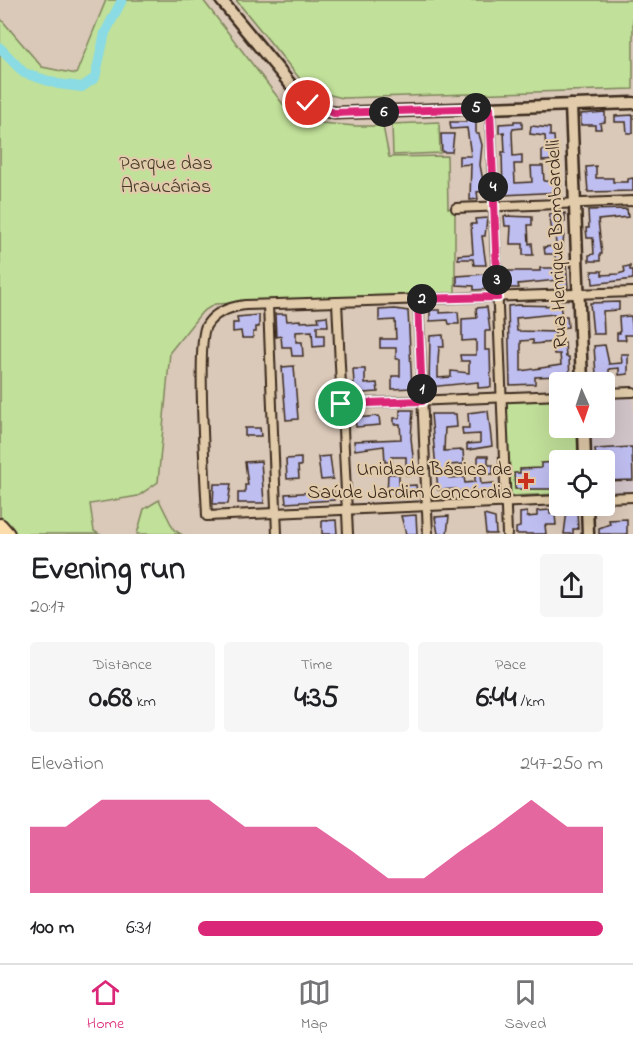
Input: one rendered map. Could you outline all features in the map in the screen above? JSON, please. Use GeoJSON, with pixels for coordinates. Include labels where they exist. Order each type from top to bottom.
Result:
{"type":"FeatureCollection","features":[{"type":"Feature","properties":{"kind":"highway"},"geometry":{"type":"LineString","coordinates":[[0,526],[7,534]]}},
{"type":"Feature","properties":{"kind":"street"},"geometry":{"type":"LineString","coordinates":[[221,0],[296,92],[308,103],[322,111],[334,113],[633,103]]}},
{"type":"Feature","properties":{"kind":"street","name":"Rua Henrique Bombardelli"},"geometry":{"type":"LineString","coordinates":[[571,105],[582,372]]}},
{"type":"Feature","properties":{"kind":"street"},"geometry":{"type":"LineString","coordinates":[[490,108],[507,534]]}},
{"type":"Feature","properties":{"kind":"street"},"geometry":{"type":"LineString","coordinates":[[456,208],[633,201]]}},
{"type":"Feature","properties":{"kind":"street"},"geometry":{"type":"LineString","coordinates":[[549,501],[207,516],[202,340],[205,328],[226,309],[268,304],[633,292]]}},
{"type":"Feature","properties":{"kind":"street"},"geometry":{"type":"LineString","coordinates":[[418,299],[428,534]]}},
{"type":"Feature","properties":{"kind":"street"},"geometry":{"type":"LineString","coordinates":[[338,302],[348,534]]}},
{"type":"Feature","properties":{"kind":"street"},"geometry":{"type":"LineString","coordinates":[[268,304],[277,534]]}},
{"type":"Feature","properties":{"kind":"street"},"geometry":{"type":"LineString","coordinates":[[615,393],[633,392]]}},
{"type":"Feature","properties":{"kind":"street"},"geometry":{"type":"LineString","coordinates":[[341,404],[549,395]]}},
{"type":"Feature","properties":{"kind":"street"},"geometry":{"type":"LineString","coordinates":[[615,498],[633,497]]}},
{"type":"Feature","properties":{"kind":"street"},"geometry":{"type":"LineString","coordinates":[[587,516],[588,534]]}},
{"type":"Feature","properties":{"kind":"shaded area"},"geometry":{"type":"Polygon","coordinates":[[[633,397],[633,492],[615,493],[615,450],[591,450],[591,438],[615,438],[615,398],[633,397]]]}},
{"type":"Feature","properties":{"kind":"green space","name":"Parque das Araucárias"},"geometry":{"type":"Polygon","coordinates":[[[106,0],[203,0],[296,121],[383,126],[389,157],[447,156],[448,208],[455,209],[455,294],[215,304],[202,312],[170,352],[158,482],[138,496],[90,504],[94,531],[99,534],[16,534],[0,516],[0,18],[42,67],[76,74],[106,0]]]}},
{"type":"Feature","properties":{"kind":"green space"},"geometry":{"type":"Polygon","coordinates":[[[236,0],[633,0],[633,89],[343,98],[309,90],[236,0]]]}},
{"type":"Feature","properties":{"kind":"green space"},"geometry":{"type":"Polygon","coordinates":[[[439,122],[440,153],[393,155],[392,124],[439,122]]]}},
{"type":"Feature","properties":{"kind":"green space"},"geometry":{"type":"Polygon","coordinates":[[[549,400],[549,438],[577,438],[578,450],[549,450],[549,494],[509,496],[506,402],[549,400]]]}},
{"type":"Feature","properties":{"kind":"green space"},"geometry":{"type":"Polygon","coordinates":[[[159,500],[174,530],[181,534],[137,534],[144,509],[159,500]]]}},
{"type":"Feature","properties":{"kind":"building"},"geometry":{"type":"Polygon","coordinates":[[[605,112],[605,122],[600,123],[601,129],[595,129],[595,125],[581,125],[581,114],[605,112]]]}},
{"type":"Feature","properties":{"kind":"building"},"geometry":{"type":"Polygon","coordinates":[[[633,115],[633,133],[627,133],[626,122],[615,122],[615,116],[633,115]]]}},
{"type":"Feature","properties":{"kind":"building"},"geometry":{"type":"Polygon","coordinates":[[[466,117],[476,117],[476,134],[479,134],[482,145],[480,165],[485,191],[477,192],[478,199],[470,200],[471,164],[459,165],[459,156],[471,156],[467,128],[451,129],[450,122],[466,122],[466,117]]]}},
{"type":"Feature","properties":{"kind":"building"},"geometry":{"type":"Polygon","coordinates":[[[514,121],[522,121],[522,128],[513,129],[512,132],[513,156],[522,155],[522,164],[514,164],[515,183],[532,182],[531,166],[543,166],[544,181],[561,182],[561,192],[503,195],[504,132],[499,133],[499,124],[514,123],[514,121]]]}},
{"type":"Feature","properties":{"kind":"building"},"geometry":{"type":"Polygon","coordinates":[[[531,126],[550,128],[550,136],[554,136],[555,149],[558,149],[558,160],[542,161],[542,150],[546,150],[545,136],[530,134],[531,126]]]}},
{"type":"Feature","properties":{"kind":"building"},"geometry":{"type":"Polygon","coordinates":[[[441,134],[454,134],[452,152],[442,152],[441,134]]]}},
{"type":"Feature","properties":{"kind":"building"},"geometry":{"type":"Polygon","coordinates":[[[596,166],[596,178],[613,178],[613,182],[628,182],[628,179],[633,178],[633,191],[588,192],[586,167],[596,166]]]}},
{"type":"Feature","properties":{"kind":"building"},"geometry":{"type":"Polygon","coordinates":[[[627,209],[628,217],[598,220],[602,254],[600,254],[600,261],[589,261],[589,255],[594,254],[593,238],[587,238],[588,210],[627,209]]]}},
{"type":"Feature","properties":{"kind":"building"},"geometry":{"type":"Polygon","coordinates":[[[565,213],[565,222],[559,222],[559,231],[552,231],[549,214],[565,213]]]}},
{"type":"Feature","properties":{"kind":"building"},"geometry":{"type":"Polygon","coordinates":[[[504,216],[532,217],[532,225],[528,225],[529,244],[532,243],[533,255],[523,255],[523,244],[510,244],[511,226],[505,226],[504,216]]]}},
{"type":"Feature","properties":{"kind":"building"},"geometry":{"type":"Polygon","coordinates":[[[487,218],[485,236],[482,236],[486,265],[474,265],[473,259],[458,259],[458,255],[473,254],[471,224],[476,224],[475,219],[487,218]]]}},
{"type":"Feature","properties":{"kind":"building"},"geometry":{"type":"Polygon","coordinates":[[[555,232],[564,232],[562,258],[563,265],[566,264],[568,287],[557,288],[557,280],[518,284],[519,288],[510,288],[509,282],[505,283],[505,271],[540,271],[540,268],[556,268],[555,254],[545,254],[544,247],[556,246],[555,232]]]}},
{"type":"Feature","properties":{"kind":"building"},"geometry":{"type":"Polygon","coordinates":[[[630,266],[630,270],[633,270],[633,279],[593,284],[592,271],[602,271],[602,275],[618,274],[625,272],[624,267],[630,266]]]}},
{"type":"Feature","properties":{"kind":"building"},"geometry":{"type":"Polygon","coordinates":[[[486,274],[490,289],[474,290],[474,286],[457,285],[457,276],[486,274]]]}},
{"type":"Feature","properties":{"kind":"building"},"geometry":{"type":"Polygon","coordinates":[[[619,302],[619,310],[603,311],[604,334],[593,334],[590,303],[619,302]]]}},
{"type":"Feature","properties":{"kind":"building"},"geometry":{"type":"Polygon","coordinates":[[[508,306],[560,306],[562,316],[567,316],[568,327],[555,328],[554,314],[516,318],[517,331],[555,332],[555,342],[533,344],[533,340],[521,341],[521,371],[561,365],[560,354],[554,354],[553,343],[565,343],[570,372],[549,372],[549,376],[535,377],[535,384],[510,385],[508,306]]]}},
{"type":"Feature","properties":{"kind":"building"},"geometry":{"type":"Polygon","coordinates":[[[487,307],[490,331],[485,331],[485,350],[490,350],[491,387],[478,388],[478,382],[429,387],[430,336],[443,335],[444,347],[439,347],[438,378],[451,377],[451,371],[469,373],[469,361],[461,361],[460,355],[476,355],[476,340],[462,341],[462,319],[477,318],[476,308],[487,307]]]}},
{"type":"Feature","properties":{"kind":"building"},"geometry":{"type":"Polygon","coordinates":[[[379,310],[408,311],[412,388],[392,389],[392,376],[400,376],[400,359],[396,359],[396,348],[380,348],[380,339],[396,339],[395,320],[379,321],[379,310]]]}},
{"type":"Feature","properties":{"kind":"building"},"geometry":{"type":"Polygon","coordinates":[[[430,310],[440,310],[440,313],[458,312],[459,324],[449,324],[448,320],[430,321],[430,310]]]}},
{"type":"Feature","properties":{"kind":"building"},"geometry":{"type":"Polygon","coordinates":[[[275,314],[286,314],[287,321],[300,320],[300,322],[319,321],[318,317],[327,316],[328,326],[317,326],[317,335],[324,335],[324,346],[313,347],[312,331],[296,332],[296,342],[302,342],[303,356],[292,356],[291,347],[282,347],[281,336],[276,337],[275,314]]]}},
{"type":"Feature","properties":{"kind":"building"},"geometry":{"type":"Polygon","coordinates":[[[259,315],[259,327],[256,327],[256,332],[253,332],[253,338],[242,338],[241,331],[233,332],[233,323],[238,323],[237,317],[259,315]]]}},
{"type":"Feature","properties":{"kind":"building"},"geometry":{"type":"Polygon","coordinates":[[[631,316],[633,335],[625,335],[626,340],[617,340],[617,333],[620,333],[619,317],[631,316]]]}},
{"type":"Feature","properties":{"kind":"building"},"geometry":{"type":"Polygon","coordinates":[[[605,345],[609,364],[622,363],[621,354],[628,354],[628,374],[619,375],[619,368],[609,369],[609,372],[596,372],[594,346],[605,345]]]}},
{"type":"Feature","properties":{"kind":"building"},"geometry":{"type":"Polygon","coordinates":[[[294,366],[298,419],[286,420],[282,367],[294,366]]]}},
{"type":"Feature","properties":{"kind":"building"},"geometry":{"type":"Polygon","coordinates":[[[353,369],[365,369],[365,384],[377,383],[378,392],[349,394],[349,383],[354,383],[353,369]]]}},
{"type":"Feature","properties":{"kind":"building"},"geometry":{"type":"Polygon","coordinates":[[[316,401],[330,401],[330,412],[316,412],[316,401]]]}},
{"type":"Feature","properties":{"kind":"building"},"geometry":{"type":"Polygon","coordinates":[[[400,410],[413,410],[411,438],[415,474],[406,475],[406,457],[391,457],[392,462],[385,462],[384,446],[355,450],[354,441],[401,439],[400,424],[394,424],[394,418],[400,418],[400,410]]]}},
{"type":"Feature","properties":{"kind":"building"},"geometry":{"type":"Polygon","coordinates":[[[488,411],[492,446],[467,450],[467,444],[480,443],[480,434],[463,435],[462,428],[469,428],[468,413],[488,411]]]}},
{"type":"Feature","properties":{"kind":"building"},"geometry":{"type":"Polygon","coordinates":[[[431,414],[456,414],[457,427],[445,428],[444,451],[463,450],[464,464],[448,465],[449,478],[464,477],[465,483],[475,482],[475,466],[478,466],[478,456],[488,456],[488,465],[493,465],[493,474],[480,474],[481,484],[494,483],[495,493],[457,491],[456,489],[438,490],[431,414]]]}},
{"type":"Feature","properties":{"kind":"building"},"geometry":{"type":"Polygon","coordinates":[[[379,416],[380,425],[356,427],[355,418],[379,416]]]}},
{"type":"Feature","properties":{"kind":"building"},"geometry":{"type":"Polygon","coordinates":[[[245,428],[260,428],[261,436],[245,436],[245,428]]]}},
{"type":"Feature","properties":{"kind":"building"},"geometry":{"type":"Polygon","coordinates":[[[632,447],[633,480],[615,481],[615,450],[595,449],[632,447]]]}},
{"type":"Feature","properties":{"kind":"building"},"geometry":{"type":"Polygon","coordinates":[[[330,456],[333,479],[321,480],[318,457],[330,456]]]}},
{"type":"Feature","properties":{"kind":"building"},"geometry":{"type":"Polygon","coordinates":[[[301,458],[301,466],[298,466],[299,478],[287,479],[286,459],[301,458]]]}},
{"type":"Feature","properties":{"kind":"building"},"geometry":{"type":"Polygon","coordinates":[[[261,461],[264,503],[238,503],[238,493],[245,493],[245,485],[248,485],[245,462],[261,461]]]}},
{"type":"Feature","properties":{"kind":"building"},"geometry":{"type":"Polygon","coordinates":[[[541,463],[549,463],[549,489],[515,489],[514,473],[520,473],[520,469],[541,468],[541,463]]]}},
{"type":"Feature","properties":{"kind":"building"},"geometry":{"type":"Polygon","coordinates":[[[388,474],[399,474],[399,486],[416,485],[417,494],[387,496],[388,474]]]}},
{"type":"Feature","properties":{"kind":"building"},"geometry":{"type":"Polygon","coordinates":[[[214,484],[231,484],[228,504],[213,504],[214,484]]]}},
{"type":"Feature","properties":{"kind":"building"},"geometry":{"type":"Polygon","coordinates":[[[334,491],[334,500],[286,503],[285,494],[334,491]]]}},
{"type":"Feature","properties":{"kind":"building"},"geometry":{"type":"Polygon","coordinates":[[[549,510],[549,516],[555,516],[556,525],[545,525],[546,534],[516,534],[516,528],[520,527],[520,513],[527,512],[527,517],[537,516],[537,511],[549,510]]]}},
{"type":"Feature","properties":{"kind":"building"},"geometry":{"type":"Polygon","coordinates":[[[416,515],[417,534],[406,534],[401,516],[416,515]]]}},
{"type":"Feature","properties":{"kind":"building"},"geometry":{"type":"Polygon","coordinates":[[[484,515],[495,518],[496,534],[486,534],[484,515]]]}},
{"type":"Feature","properties":{"kind":"building"},"geometry":{"type":"Polygon","coordinates":[[[449,516],[447,534],[438,534],[435,517],[449,516]]]}},
{"type":"Feature","properties":{"kind":"building"},"geometry":{"type":"Polygon","coordinates":[[[566,516],[577,516],[578,529],[573,529],[573,534],[564,534],[566,516]]]}},
{"type":"Feature","properties":{"kind":"building"},"geometry":{"type":"Polygon","coordinates":[[[627,519],[627,534],[599,534],[599,528],[610,524],[609,520],[627,519]]]}},
{"type":"Feature","properties":{"kind":"building"},"geometry":{"type":"Polygon","coordinates":[[[336,520],[337,534],[322,534],[322,521],[336,520]]]}},
{"type":"Feature","properties":{"kind":"waterway"},"geometry":{"type":"LineString","coordinates":[[0,48],[24,73],[58,84],[82,87],[95,78],[105,33],[122,0]]}},
{"type":"Feature","properties":{"kind":"place","name":"Unidade Básica de Saúde Jardim Concórdia"},"geometry":{"type":"Point","coordinates":[526,481]}},
{"type":"Feature","properties":{"kind":"route"},"geometry":{"type":"LineString","coordinates":[[308,103],[322,111],[334,113],[490,108],[498,297],[418,299],[422,401],[341,404]]}}]}
